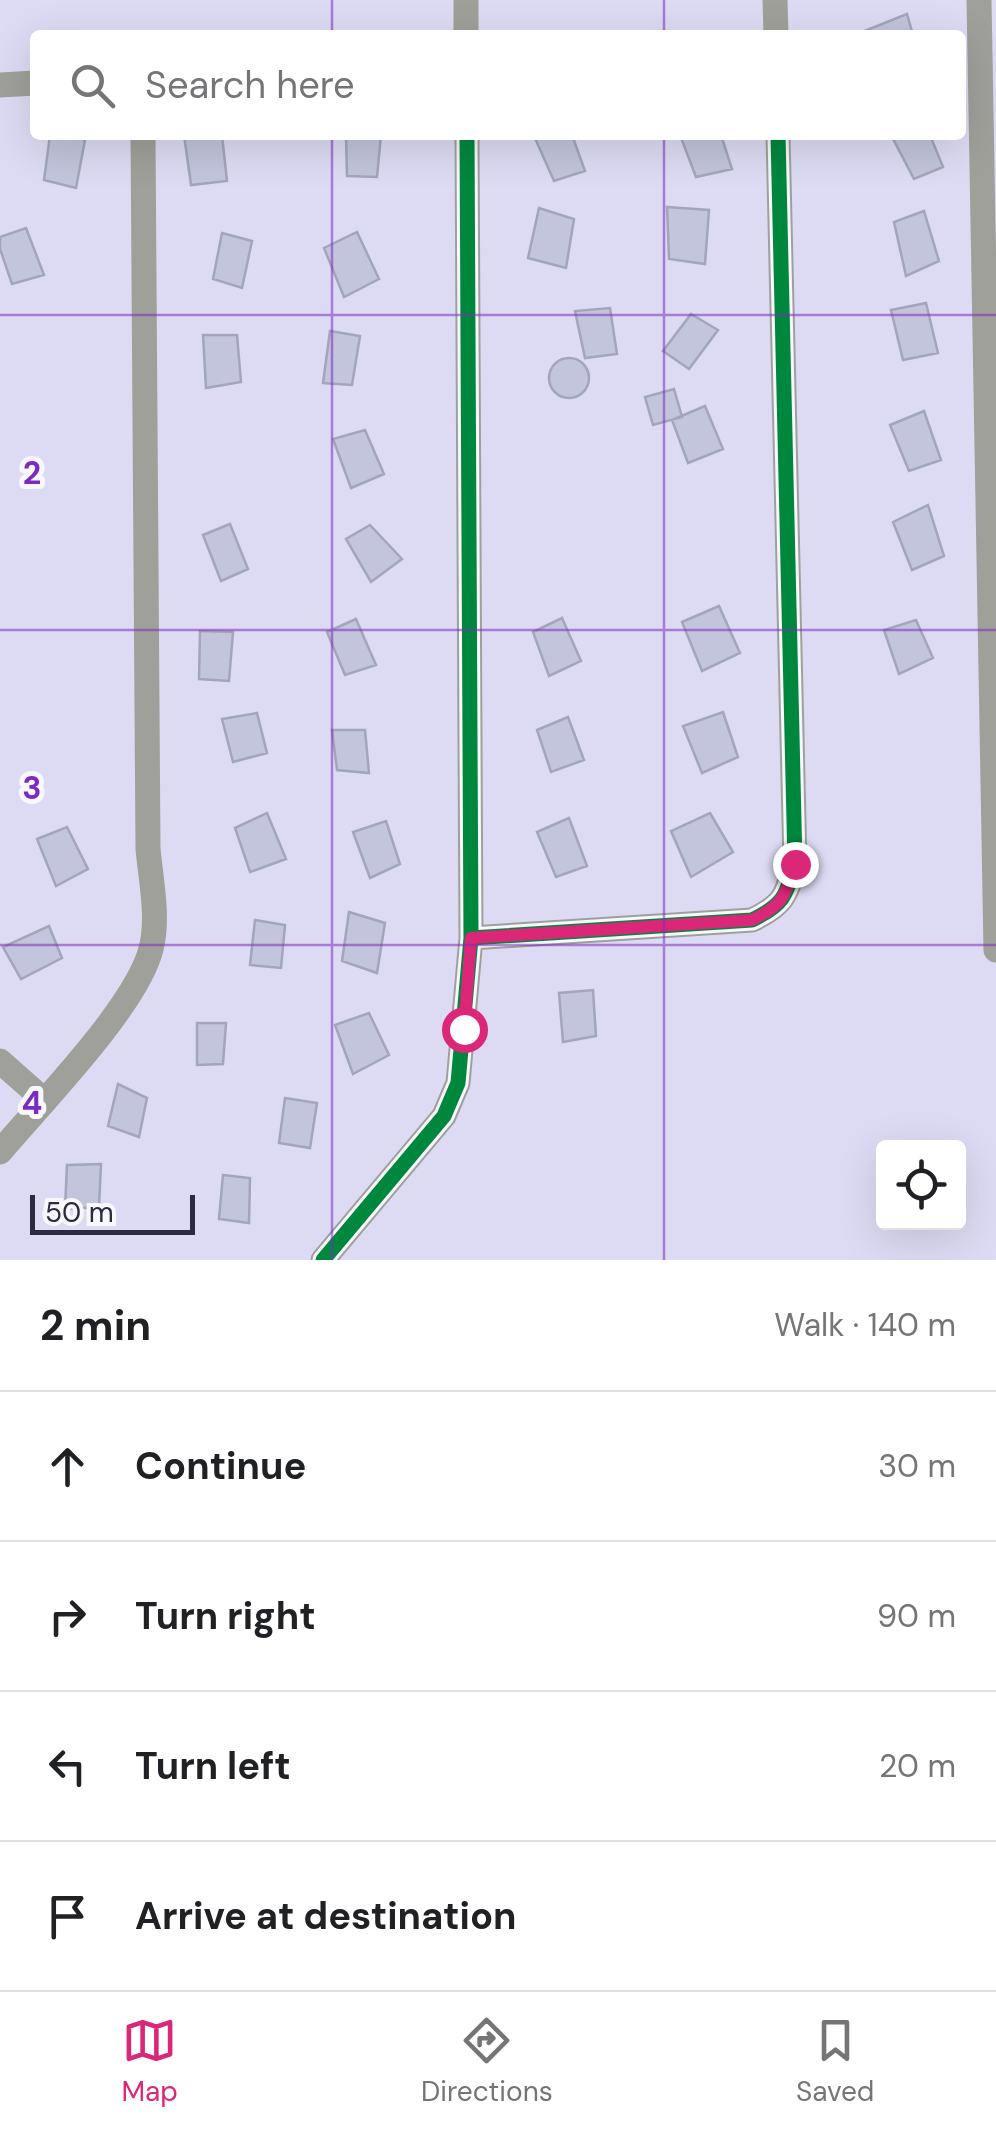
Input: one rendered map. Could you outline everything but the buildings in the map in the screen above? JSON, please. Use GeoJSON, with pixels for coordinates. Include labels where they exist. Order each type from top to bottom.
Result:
{"type":"FeatureCollection","features":[{"type":"Feature","properties":{"kind":"street"},"geometry":{"type":"LineString","coordinates":[[466,0],[466,30]]}},
{"type":"Feature","properties":{"kind":"street"},"geometry":{"type":"LineString","coordinates":[[775,0],[776,30]]}},
{"type":"Feature","properties":{"kind":"street"},"geometry":{"type":"LineString","coordinates":[[980,0],[996,950]]}},
{"type":"Feature","properties":{"kind":"street"},"geometry":{"type":"LineString","coordinates":[[0,85],[30,84]]}},
{"type":"Feature","properties":{"kind":"street"},"geometry":{"type":"LineString","coordinates":[[0,1152],[118,1010],[139,979],[151,948],[154,917],[148,849],[143,140]]}},
{"type":"Feature","properties":{"kind":"street"},"geometry":{"type":"LineString","coordinates":[[323,1260],[444,1116],[458,1083],[471,938],[468,140]]}},
{"type":"Feature","properties":{"kind":"street"},"geometry":{"type":"LineString","coordinates":[[471,938],[752,920],[776,908],[787,892],[795,864],[778,140]]}},
{"type":"Feature","properties":{"kind":"street"},"geometry":{"type":"LineString","coordinates":[[0,1060],[44,1100]]}},
{"type":"Feature","properties":{"kind":"cycle path"},"geometry":{"type":"LineString","coordinates":[[323,1260],[444,1116],[458,1083],[471,938],[467,140]]}},
{"type":"Feature","properties":{"kind":"cycle path"},"geometry":{"type":"LineString","coordinates":[[471,938],[752,920],[771,910],[789,885],[795,864],[778,140]]}},
{"type":"Feature","properties":{"kind":"route"},"geometry":{"type":"LineString","coordinates":[[464,1029],[471,938],[752,920],[776,908],[787,892],[795,864]]}}]}
